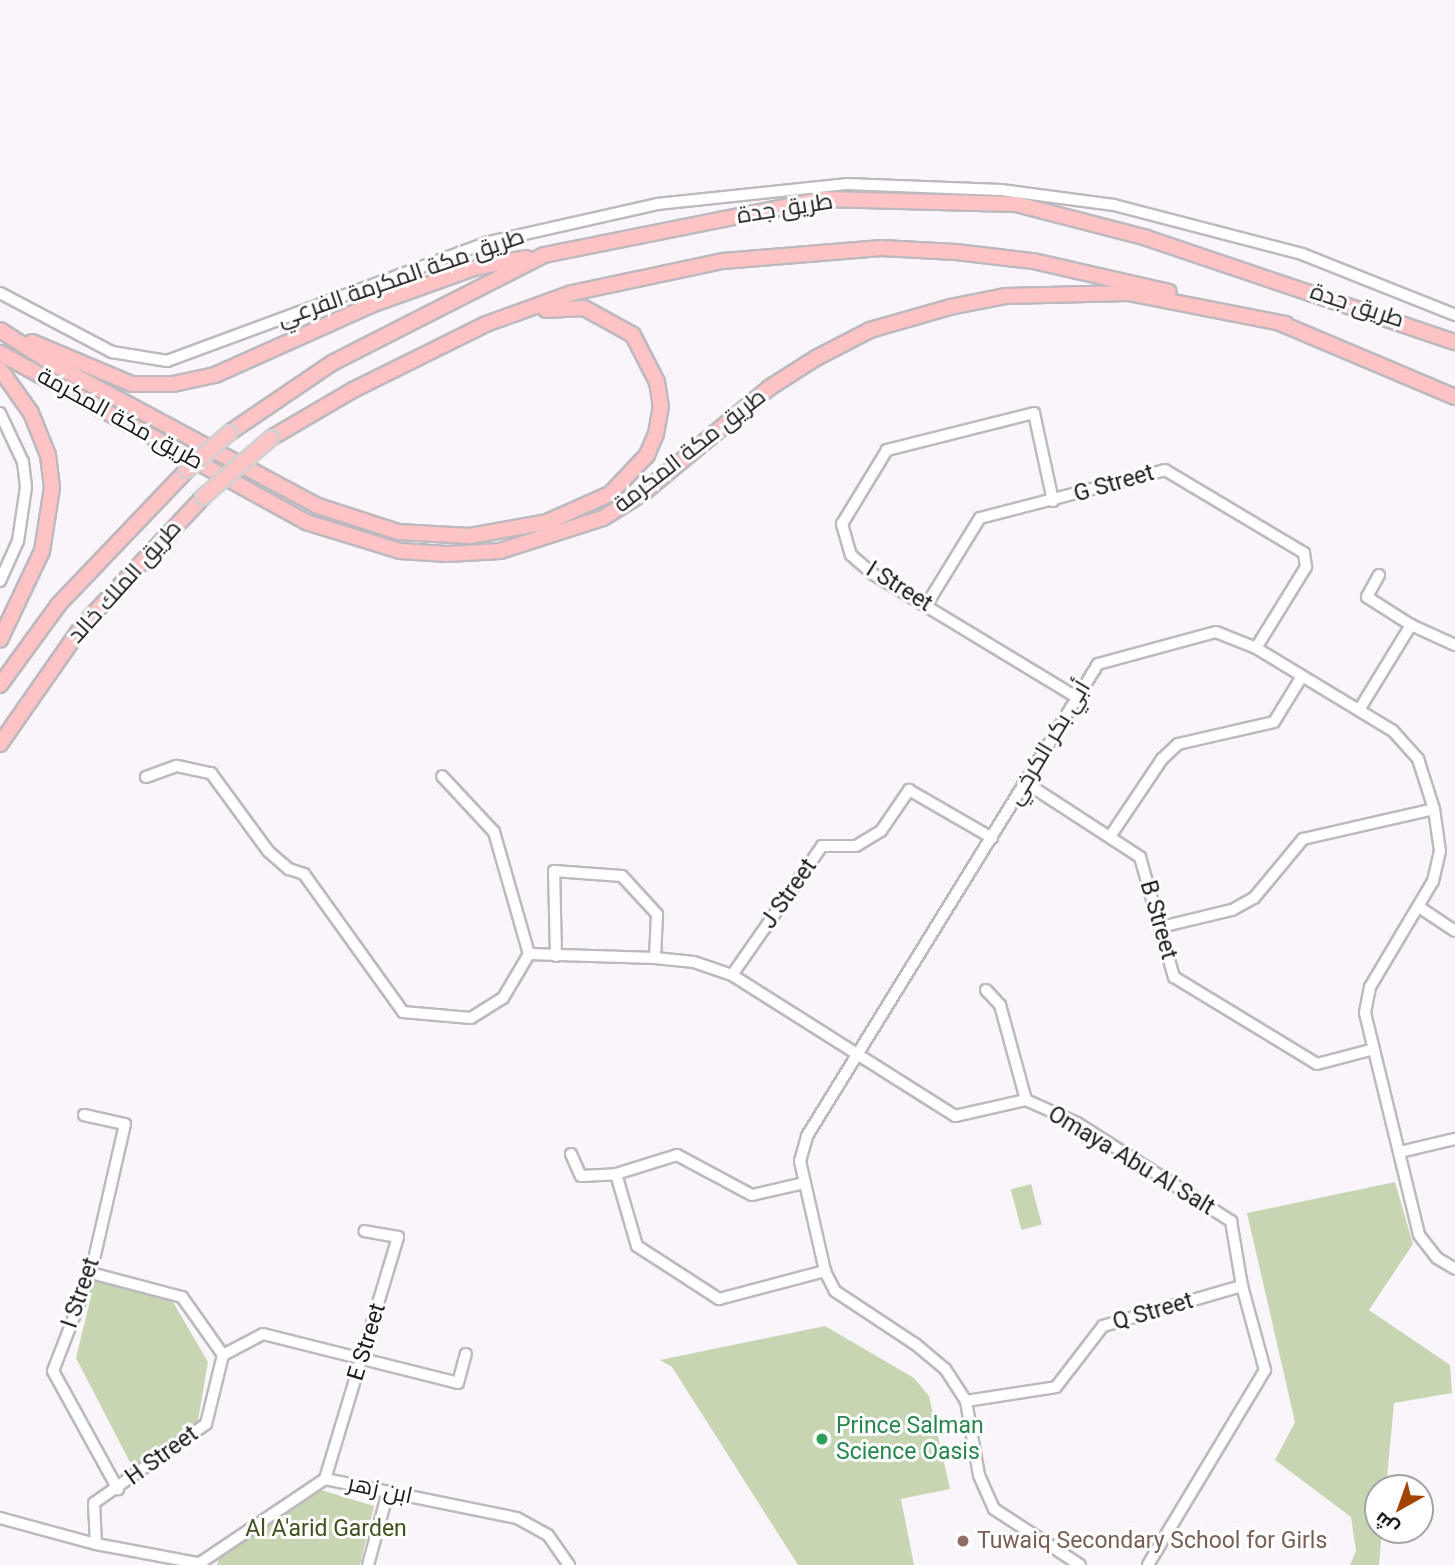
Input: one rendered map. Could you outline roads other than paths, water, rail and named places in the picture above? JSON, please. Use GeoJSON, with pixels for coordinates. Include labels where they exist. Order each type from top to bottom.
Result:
{"type":"FeatureCollection","features":[{"type":"Feature","properties":{"kind":"highway","name":"طريق جدة"},"geometry":{"type":"LineString","coordinates":[[229,433],[332,363],[544,255],[822,199],[1016,204],[1147,238],[1415,325],[1455,342]]}},
{"type":"Feature","properties":{"kind":"highway","name":"طريق جدة"},"geometry":{"type":"LineString","coordinates":[[271,438],[353,390],[486,324],[635,276],[723,261],[881,247],[1033,261],[1111,277],[1286,324],[1455,397]]}},
{"type":"Feature","properties":{"kind":"highway"},"geometry":{"type":"LineString","coordinates":[[0,328],[98,373],[132,384],[173,384],[215,376],[374,304],[474,268],[544,255]]}},
{"type":"Feature","properties":{"kind":"highway","name":"طريق مكة المكرمة"},"geometry":{"type":"LineString","coordinates":[[0,353],[306,522],[400,551],[447,554],[500,551],[603,519],[643,493],[769,388],[816,358],[870,330],[950,307],[1005,296],[1128,293],[1286,324]]}},
{"type":"Feature","properties":{"kind":"highway","name":"طريق مكة المكرمة"},"geometry":{"type":"LineString","coordinates":[[0,328],[51,363],[318,506],[361,523],[435,537],[511,531],[587,506],[610,494],[634,471],[656,434],[661,407],[648,357],[633,335],[607,317],[584,308],[559,307],[486,324]]}},
{"type":"Feature","properties":{"kind":"highway"},"geometry":{"type":"LineString","coordinates":[[0,369],[31,414],[48,455],[52,488],[51,516],[42,551],[0,640]]}},
{"type":"Feature","properties":{"kind":"highway","name":"طريق الملك خالد"},"geometry":{"type":"LineString","coordinates":[[0,685],[59,604],[187,470],[229,433]]}},
{"type":"Feature","properties":{"kind":"highway","name":"طريق الملك خالد"},"geometry":{"type":"LineString","coordinates":[[0,744],[83,625],[203,497],[271,438]]}},
{"type":"Feature","properties":{"kind":"street","name":"طريق مكة المكرمة الفرعي"},"geometry":{"type":"LineString","coordinates":[[0,293],[112,352],[167,361],[186,357],[489,242],[657,204],[846,184],[1001,190],[1114,205],[1302,254],[1455,314]]}},
{"type":"Feature","properties":{"kind":"street"},"geometry":{"type":"LineString","coordinates":[[0,413],[23,462],[26,487],[18,541],[0,582]]}},
{"type":"Feature","properties":{"kind":"street","name":"I Street"},"geometry":{"type":"LineString","coordinates":[[1053,501],[1034,413],[887,450],[842,524],[851,555],[873,574],[927,604],[1076,697]]}},
{"type":"Feature","properties":{"kind":"street","name":"G Street"},"geometry":{"type":"LineString","coordinates":[[927,604],[979,518],[1165,470],[1304,553],[1306,567],[1256,648]]}},
{"type":"Feature","properties":{"kind":"street"},"geometry":{"type":"LineString","coordinates":[[1379,575],[1367,597],[1411,625],[1455,645]]}},
{"type":"Feature","properties":{"kind":"street"},"geometry":{"type":"LineString","coordinates":[[1359,710],[1411,625]]}},
{"type":"Feature","properties":{"kind":"street","name":"أبي بكر الكرخي"},"geometry":{"type":"LineString","coordinates":[[1080,1565],[994,1509],[979,1475],[966,1401],[945,1370],[915,1343],[835,1291],[825,1271],[800,1161],[807,1136],[1098,664],[1216,632],[1256,648],[1301,678],[1393,731],[1418,760],[1434,809],[1440,851],[1433,881],[1370,987],[1365,1013],[1419,1235],[1437,1258],[1455,1269]]}},
{"type":"Feature","properties":{"kind":"street"},"geometry":{"type":"LineString","coordinates":[[1111,835],[1162,759],[1178,744],[1274,722],[1301,678]]}},
{"type":"Feature","properties":{"kind":"street"},"geometry":{"type":"LineString","coordinates":[[146,777],[177,766],[211,773],[268,851],[289,869],[304,874],[403,1012],[471,1018],[503,998],[529,954],[494,832],[442,776]]}},
{"type":"Feature","properties":{"kind":"street","name":"B Street"},"geometry":{"type":"LineString","coordinates":[[1026,783],[1111,835],[1140,857],[1174,977],[1317,1064],[1374,1049]]}},
{"type":"Feature","properties":{"kind":"street","name":"J Street"},"geometry":{"type":"LineString","coordinates":[[732,975],[822,846],[856,846],[881,831],[909,790],[992,838]]}},
{"type":"Feature","properties":{"kind":"street"},"geometry":{"type":"LineString","coordinates":[[1161,927],[1232,910],[1254,898],[1303,839],[1434,809]]}},
{"type":"Feature","properties":{"kind":"street"},"geometry":{"type":"LineString","coordinates":[[556,956],[554,872],[622,876],[657,914],[655,958]]}},
{"type":"Feature","properties":{"kind":"street"},"geometry":{"type":"LineString","coordinates":[[1419,907],[1455,930]]}},
{"type":"Feature","properties":{"kind":"street","name":"Omaya Abu Al Salt"},"geometry":{"type":"LineString","coordinates":[[529,954],[655,958],[694,962],[732,975],[955,1116],[1026,1100],[1077,1123],[1231,1221],[1242,1286],[1265,1370],[1148,1565]]}},
{"type":"Feature","properties":{"kind":"street"},"geometry":{"type":"LineString","coordinates":[[986,990],[1000,1005],[1026,1100]]}},
{"type":"Feature","properties":{"kind":"street","name":"I Street"},"geometry":{"type":"LineString","coordinates":[[84,1115],[125,1124],[90,1273],[53,1371],[118,1489]]}},
{"type":"Feature","properties":{"kind":"street"},"geometry":{"type":"LineString","coordinates":[[1400,1152],[1455,1139]]}},
{"type":"Feature","properties":{"kind":"street"},"geometry":{"type":"LineString","coordinates":[[571,1154],[581,1176],[616,1174],[677,1155],[752,1195],[804,1183]]}},
{"type":"Feature","properties":{"kind":"street"},"geometry":{"type":"LineString","coordinates":[[616,1174],[637,1246],[719,1299],[825,1271]]}},
{"type":"Feature","properties":{"kind":"street","name":"E Street"},"geometry":{"type":"LineString","coordinates":[[325,1479],[398,1237],[365,1231]]}},
{"type":"Feature","properties":{"kind":"street"},"geometry":{"type":"LineString","coordinates":[[90,1273],[182,1297],[223,1355],[263,1334],[362,1362],[458,1383],[466,1354]]}},
{"type":"Feature","properties":{"kind":"street","name":"Q Street"},"geometry":{"type":"LineString","coordinates":[[966,1401],[1055,1387],[1103,1326],[1242,1286]]}},
{"type":"Feature","properties":{"kind":"street","name":"H Street"},"geometry":{"type":"LineString","coordinates":[[96,1544],[94,1503],[118,1489],[206,1424],[223,1355]]}},
{"type":"Feature","properties":{"kind":"street","name":"ابن زهر"},"geometry":{"type":"LineString","coordinates":[[197,1564],[325,1479],[517,1518],[548,1535],[569,1565]]}},
{"type":"Feature","properties":{"kind":"street"},"geometry":{"type":"LineString","coordinates":[[368,1565],[388,1492]]}},
{"type":"Feature","properties":{"kind":"street"},"geometry":{"type":"LineString","coordinates":[[0,1518],[96,1544],[197,1564]]}},
{"type":"Feature","properties":{"kind":"place","name":"Prince Salman Science Oasis"},"geometry":{"type":"Point","coordinates":[822,1439]}},
{"type":"Feature","properties":{"kind":"place","name":"Tuwaiq Secondary School for Girls"},"geometry":{"type":"Point","coordinates":[963,1541]}},
{"type":"Feature","properties":{"kind":"park label","name":"Al A'arid Garden"},"geometry":{"type":"Point","coordinates":[326,1529]}}]}
